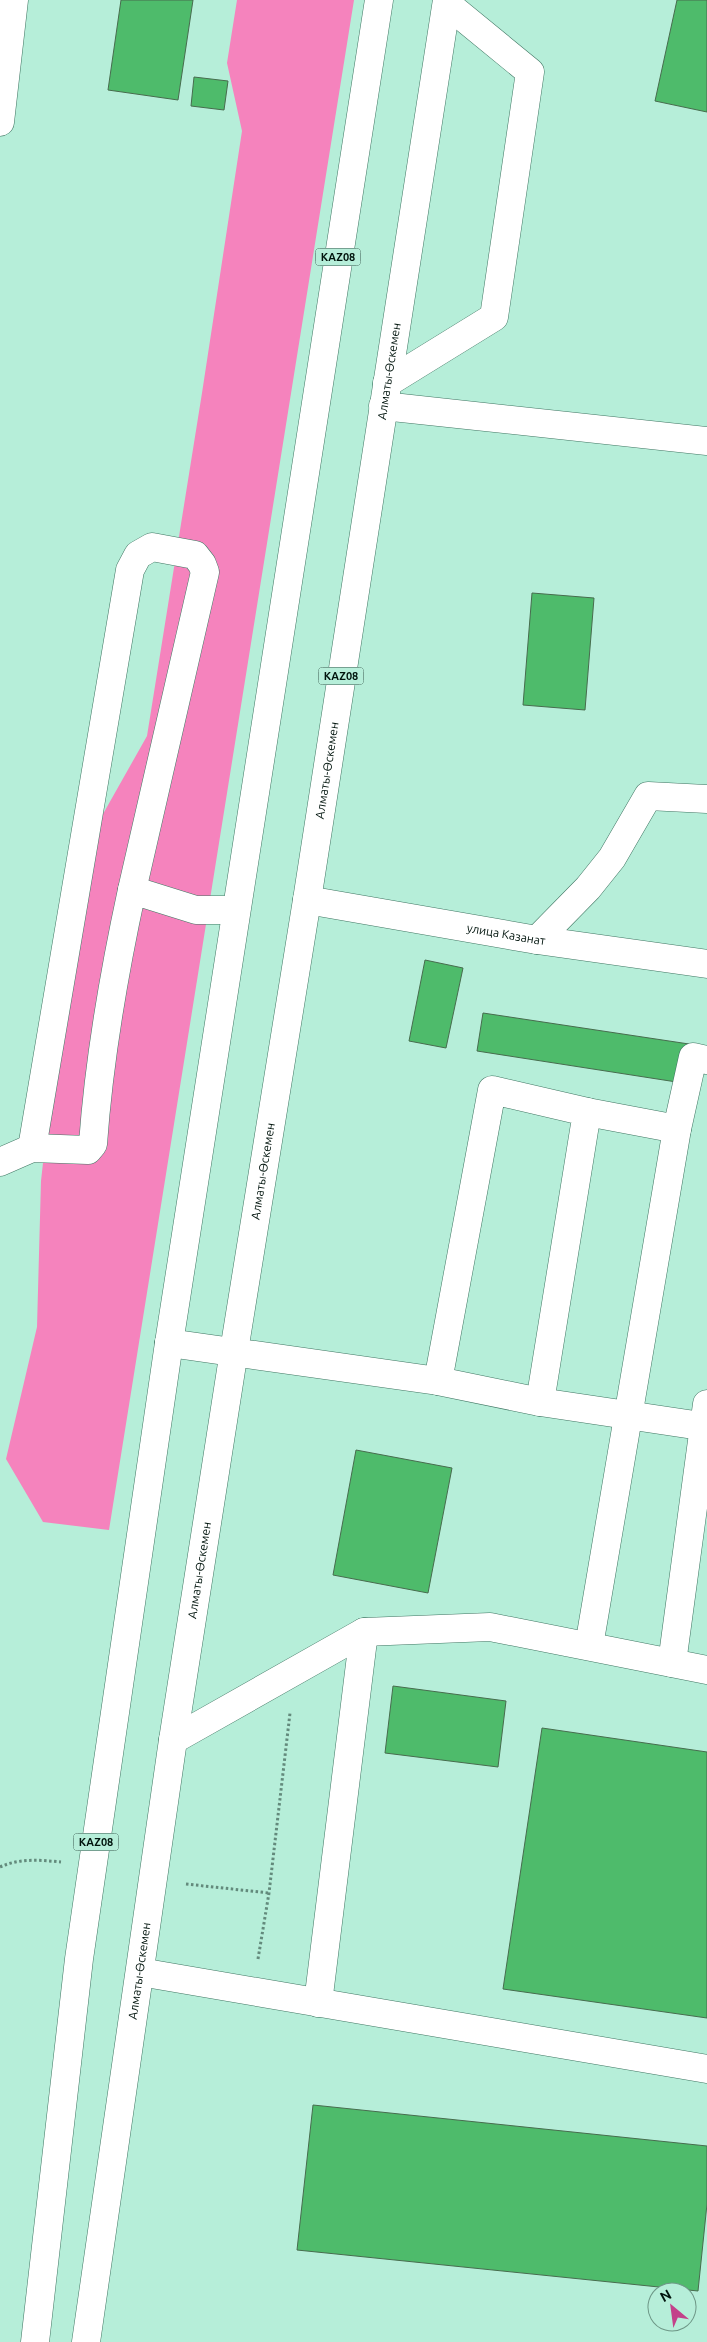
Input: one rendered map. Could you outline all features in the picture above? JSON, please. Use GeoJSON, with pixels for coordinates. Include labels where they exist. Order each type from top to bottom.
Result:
{"type":"FeatureCollection","features":[{"type":"Feature","properties":{"kind":"main road"},"geometry":{"type":"LineString","coordinates":[[0,122],[14,0]]}},
{"type":"Feature","properties":{"kind":"main road","name":"KAZ08"},"geometry":{"type":"LineString","coordinates":[[35,2342],[79,1959],[92,1866],[235,910],[379,0]]}},
{"type":"Feature","properties":{"kind":"main road"},"geometry":{"type":"LineString","coordinates":[[385,394],[494,317],[530,72],[447,2]]}},
{"type":"Feature","properties":{"kind":"main road","name":"Алматы-Өскемен"},"geometry":{"type":"LineString","coordinates":[[86,2342],[173,1740],[307,900],[447,2]]}},
{"type":"Feature","properties":{"kind":"main road"},"geometry":{"type":"LineString","coordinates":[[385,394],[707,441]]}},
{"type":"Feature","properties":{"kind":"main road"},"geometry":{"type":"LineString","coordinates":[[0,1162],[32,1148],[88,1150],[94,1144],[103,1056],[122,932],[206,572],[195,555],[152,547],[138,555],[130,570],[32,1148]]}},
{"type":"Feature","properties":{"kind":"main road"},"geometry":{"type":"LineString","coordinates":[[537,940],[588,888],[612,858],[648,796],[707,800]]}},
{"type":"Feature","properties":{"kind":"main road"},"geometry":{"type":"LineString","coordinates":[[132,890],[196,910],[235,910]]}},
{"type":"Feature","properties":{"kind":"main road","name":"улица Казанат"},"geometry":{"type":"LineString","coordinates":[[307,900],[537,940],[707,964]]}},
{"type":"Feature","properties":{"kind":"main road"},"geometry":{"type":"LineString","coordinates":[[589,1646],[677,1130],[693,1057],[707,1060]]}},
{"type":"Feature","properties":{"kind":"main road"},"geometry":{"type":"LineString","coordinates":[[438,1381],[492,1090],[677,1130]]}},
{"type":"Feature","properties":{"kind":"main road"},"geometry":{"type":"LineString","coordinates":[[540,1402],[587,1112]]}},
{"type":"Feature","properties":{"kind":"main road"},"geometry":{"type":"LineString","coordinates":[[169,1343],[438,1381],[540,1402],[628,1414],[706,1419],[672,1663]]}},
{"type":"Feature","properties":{"kind":"main road"},"geometry":{"type":"LineString","coordinates":[[173,1740],[364,1632],[490,1627],[707,1670]]}},
{"type":"Feature","properties":{"kind":"main road"},"geometry":{"type":"LineString","coordinates":[[318,2003],[364,1632]]}},
{"type":"Feature","properties":{"kind":"main road"},"geometry":{"type":"LineString","coordinates":[[140,1972],[707,2069]]}},
{"type":"Feature","properties":{"kind":"path"},"geometry":{"type":"LineString","coordinates":[[252,1992],[269,1893],[290,1718],[288,1676]]}},
{"type":"Feature","properties":{"kind":"path"},"geometry":{"type":"LineString","coordinates":[[0,1866],[35,1859],[92,1866]]}},
{"type":"Feature","properties":{"kind":"path"},"geometry":{"type":"LineString","coordinates":[[153,1881],[269,1893]]}},
{"type":"Feature","properties":{"kind":"shaded area"},"geometry":{"type":"Polygon","coordinates":[[[237,0],[354,0],[109,1530],[43,1522],[6,1459],[37,1327],[41,1181],[58,1027],[103,814],[147,736],[202,393],[242,131],[227,63],[237,0]]]}},
{"type":"Feature","properties":{"kind":"building"},"geometry":{"type":"Polygon","coordinates":[[[121,0],[193,0],[178,100],[108,90],[121,0]]]}},
{"type":"Feature","properties":{"kind":"building"},"geometry":{"type":"Polygon","coordinates":[[[677,0],[707,0],[707,112],[655,101],[677,0]]]}},
{"type":"Feature","properties":{"kind":"building"},"geometry":{"type":"Polygon","coordinates":[[[194,77],[228,81],[224,110],[191,106],[194,77]]]}},
{"type":"Feature","properties":{"kind":"building"},"geometry":{"type":"Polygon","coordinates":[[[532,593],[594,598],[585,710],[523,705],[532,593]]]}},
{"type":"Feature","properties":{"kind":"building"},"geometry":{"type":"Polygon","coordinates":[[[425,960],[463,968],[446,1048],[409,1041],[425,960]]]}},
{"type":"Feature","properties":{"kind":"building"},"geometry":{"type":"Polygon","coordinates":[[[483,1013],[689,1044],[683,1083],[477,1051],[483,1013]]]}},
{"type":"Feature","properties":{"kind":"building"},"geometry":{"type":"Polygon","coordinates":[[[356,1450],[452,1468],[428,1593],[333,1575],[356,1450]]]}},
{"type":"Feature","properties":{"kind":"building"},"geometry":{"type":"Polygon","coordinates":[[[393,1686],[506,1701],[498,1767],[385,1753],[393,1686]]]}},
{"type":"Feature","properties":{"kind":"building"},"geometry":{"type":"Polygon","coordinates":[[[542,1728],[707,1752],[707,2018],[503,1989],[542,1728]]]}},
{"type":"Feature","properties":{"kind":"building"},"geometry":{"type":"Polygon","coordinates":[[[313,2105],[707,2146],[707,2204],[698,2291],[697,2282],[647,2282],[647,2286],[297,2250],[313,2105]]]}}]}
